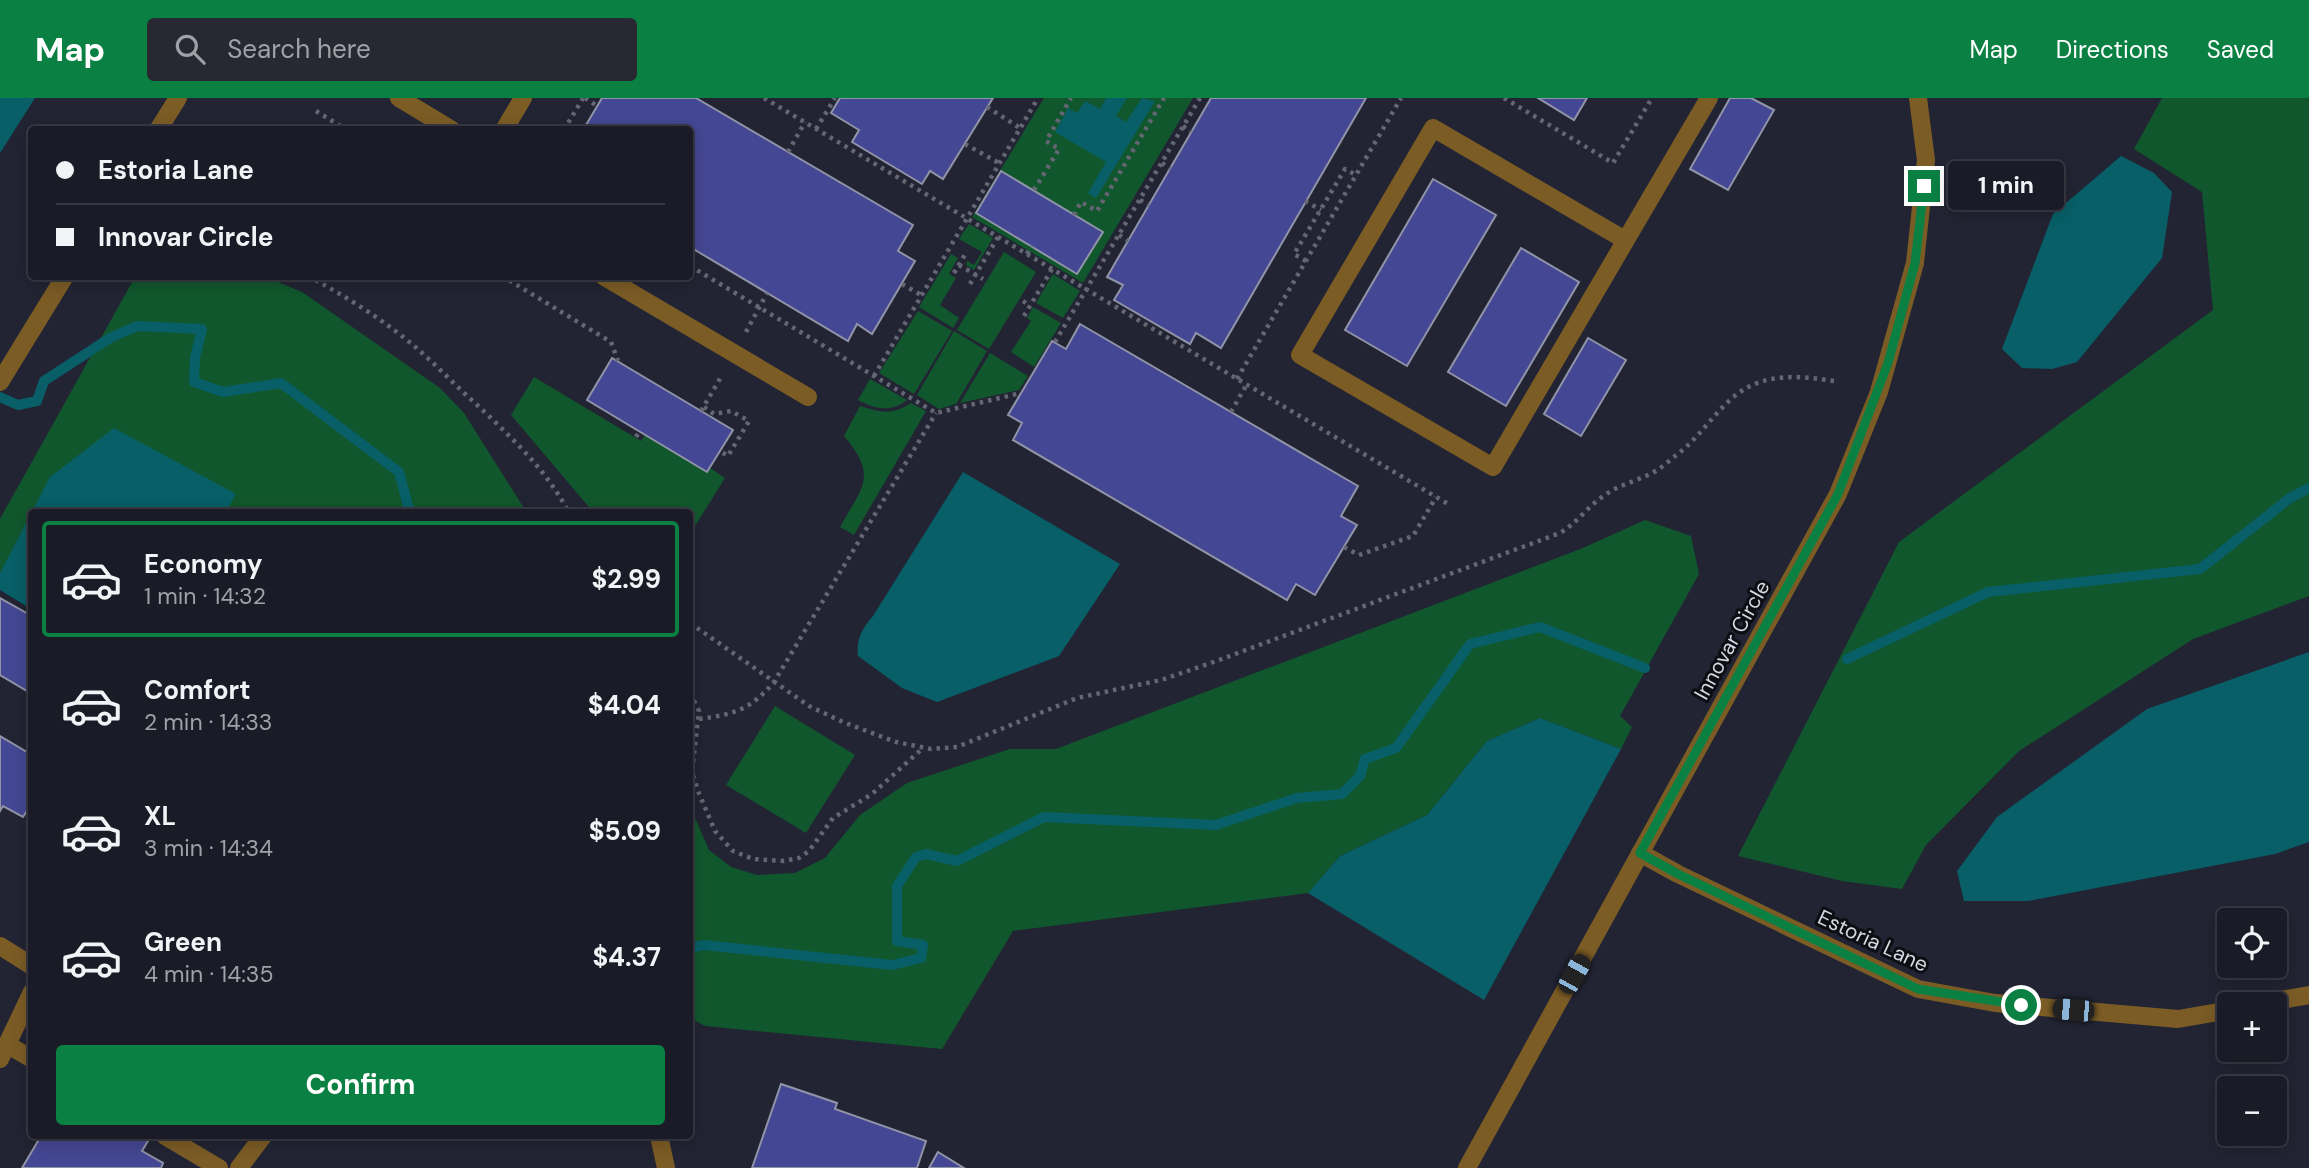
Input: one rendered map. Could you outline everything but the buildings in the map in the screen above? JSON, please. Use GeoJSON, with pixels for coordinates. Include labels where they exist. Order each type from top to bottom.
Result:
{"type":"FeatureCollection","features":[{"type":"Feature","properties":{"kind":"street"},"geometry":{"type":"LineString","coordinates":[[160,126],[178,98]]}},
{"type":"Feature","properties":{"kind":"street"},"geometry":{"type":"LineString","coordinates":[[399,98],[445,126]]}},
{"type":"Feature","properties":{"kind":"street"},"geometry":{"type":"LineString","coordinates":[[506,126],[523,98]]}},
{"type":"Feature","properties":{"kind":"street"},"geometry":{"type":"LineString","coordinates":[[1625,240],[1433,128],[1300,355],[1493,467],[1709,98]]}},
{"type":"Feature","properties":{"kind":"street","name":"Innovar Circle"},"geometry":{"type":"LineString","coordinates":[[1467,1168],[1838,494],[1879,392],[1915,263],[1926,160],[1919,98]]}},
{"type":"Feature","properties":{"kind":"street"},"geometry":{"type":"LineString","coordinates":[[0,382],[63,280]]}},
{"type":"Feature","properties":{"kind":"street"},"geometry":{"type":"LineString","coordinates":[[610,280],[808,397]]}},
{"type":"Feature","properties":{"kind":"street","name":"Estoria Lane"},"geometry":{"type":"LineString","coordinates":[[1640,853],[1678,874],[1918,989],[1995,1003],[2178,1019],[2217,1012]]}},
{"type":"Feature","properties":{"kind":"street"},"geometry":{"type":"LineString","coordinates":[[0,946],[28,964]]}},
{"type":"Feature","properties":{"kind":"street"},"geometry":{"type":"LineString","coordinates":[[2287,999],[2309,995]]}},
{"type":"Feature","properties":{"kind":"street"},"geometry":{"type":"LineString","coordinates":[[28,1001],[4,1052],[28,1058]]}},
{"type":"Feature","properties":{"kind":"street"},"geometry":{"type":"LineString","coordinates":[[170,1139],[219,1168]]}},
{"type":"Feature","properties":{"kind":"street"},"geometry":{"type":"LineString","coordinates":[[239,1168],[261,1139]]}},
{"type":"Feature","properties":{"kind":"street"},"geometry":{"type":"LineString","coordinates":[[660,1139],[666,1168]]}},
{"type":"Feature","properties":{"kind":"path"},"geometry":{"type":"LineString","coordinates":[[566,126],[584,98],[597,106]]}},
{"type":"Feature","properties":{"kind":"path"},"geometry":{"type":"LineString","coordinates":[[764,98],[1448,503]]}},
{"type":"Feature","properties":{"kind":"path"},"geometry":{"type":"LineString","coordinates":[[816,129],[835,98]]}},
{"type":"Feature","properties":{"kind":"path"},"geometry":{"type":"LineString","coordinates":[[874,376],[1038,98]]}},
{"type":"Feature","properties":{"kind":"path"},"geometry":{"type":"LineString","coordinates":[[1034,190],[1059,149],[1046,141],[1071,98]]}},
{"type":"Feature","properties":{"kind":"path"},"geometry":{"type":"LineString","coordinates":[[1074,215],[1081,202],[1097,211],[1164,98]]}},
{"type":"Feature","properties":{"kind":"path"},"geometry":{"type":"LineString","coordinates":[[1055,342],[1200,98]]}},
{"type":"Feature","properties":{"kind":"path"},"geometry":{"type":"LineString","coordinates":[[1237,379],[1402,98]]}},
{"type":"Feature","properties":{"kind":"path"},"geometry":{"type":"LineString","coordinates":[[1504,98],[1614,163],[1652,98]]}},
{"type":"Feature","properties":{"kind":"path"},"geometry":{"type":"LineString","coordinates":[[987,107],[1020,128]]}},
{"type":"Feature","properties":{"kind":"path"},"geometry":{"type":"LineString","coordinates":[[316,111],[340,126]]}},
{"type":"Feature","properties":{"kind":"path"},"geometry":{"type":"LineString","coordinates":[[788,152],[805,122]]}},
{"type":"Feature","properties":{"kind":"path"},"geometry":{"type":"LineString","coordinates":[[1183,126],[1191,132]]}},
{"type":"Feature","properties":{"kind":"path"},"geometry":{"type":"LineString","coordinates":[[965,144],[999,163]]}},
{"type":"Feature","properties":{"kind":"path"},"geometry":{"type":"LineString","coordinates":[[1162,163],[1170,169]]}},
{"type":"Feature","properties":{"kind":"path"},"geometry":{"type":"LineString","coordinates":[[1306,261],[1294,254],[1345,169],[1356,175]]}},
{"type":"Feature","properties":{"kind":"path"},"geometry":{"type":"LineString","coordinates":[[1140,200],[1149,205]]}},
{"type":"Feature","properties":{"kind":"path"},"geometry":{"type":"LineString","coordinates":[[1306,201],[1321,211]]}},
{"type":"Feature","properties":{"kind":"path"},"geometry":{"type":"LineString","coordinates":[[1119,235],[1128,241]]}},
{"type":"Feature","properties":{"kind":"path"},"geometry":{"type":"LineString","coordinates":[[970,284],[998,237]]}},
{"type":"Feature","properties":{"kind":"path"},"geometry":{"type":"LineString","coordinates":[[1027,254],[1031,246]]}},
{"type":"Feature","properties":{"kind":"path"},"geometry":{"type":"LineString","coordinates":[[954,273],[967,251]]}},
{"type":"Feature","properties":{"kind":"path"},"geometry":{"type":"LineString","coordinates":[[959,265],[984,279]]}},
{"type":"Feature","properties":{"kind":"path"},"geometry":{"type":"LineString","coordinates":[[693,268],[936,413],[1021,393]]}},
{"type":"Feature","properties":{"kind":"path"},"geometry":{"type":"LineString","coordinates":[[1024,316],[1052,269]]}},
{"type":"Feature","properties":{"kind":"path"},"geometry":{"type":"LineString","coordinates":[[315,280],[356,304],[418,349],[509,435],[545,475],[567,509]]}},
{"type":"Feature","properties":{"kind":"path"},"geometry":{"type":"LineString","coordinates":[[509,280],[611,342],[618,361]]}},
{"type":"Feature","properties":{"kind":"path"},"geometry":{"type":"LineString","coordinates":[[902,284],[921,295]]}},
{"type":"Feature","properties":{"kind":"path"},"geometry":{"type":"LineString","coordinates":[[759,308],[767,293]]}},
{"type":"Feature","properties":{"kind":"path"},"geometry":{"type":"LineString","coordinates":[[1023,302],[1030,306]]}},
{"type":"Feature","properties":{"kind":"path"},"geometry":{"type":"LineString","coordinates":[[693,625],[809,706],[843,722],[896,742],[923,748],[957,747],[1077,698],[1161,680],[1560,533],[1572,526],[1601,497],[1616,487],[1654,472],[1683,449],[1730,400],[1752,385],[1776,377],[1805,377],[1834,382]]}},
{"type":"Feature","properties":{"kind":"path"},"geometry":{"type":"LineString","coordinates":[[1231,412],[1247,384]]}},
{"type":"Feature","properties":{"kind":"path"},"geometry":{"type":"LineString","coordinates":[[704,407],[714,414],[731,411],[749,421],[728,456],[720,451]]}},
{"type":"Feature","properties":{"kind":"path"},"geometry":{"type":"LineString","coordinates":[[699,719],[722,716],[743,709],[759,700],[774,682],[936,413]]}},
{"type":"Feature","properties":{"kind":"path"},"geometry":{"type":"LineString","coordinates":[[1344,547],[1359,555],[1413,536],[1436,497]]}},
{"type":"Feature","properties":{"kind":"path"},"geometry":{"type":"LineString","coordinates":[[693,699],[699,711],[699,719],[693,753]]}},
{"type":"Feature","properties":{"kind":"path"},"geometry":{"type":"LineString","coordinates":[[693,775],[715,831],[733,851],[753,859],[784,861],[799,858],[809,851],[833,818],[872,794],[923,748]]}},
{"type":"Feature","properties":{"kind":"shaded area"},"geometry":{"type":"Polygon","coordinates":[[[0,98],[35,98],[0,153],[0,98]]]}},
{"type":"Feature","properties":{"kind":"shaded area"},"geometry":{"type":"Polygon","coordinates":[[[1044,98],[1193,98],[1083,283],[972,217],[1044,98]]]}},
{"type":"Feature","properties":{"kind":"shaded area"},"geometry":{"type":"Polygon","coordinates":[[[1106,98],[1127,98],[1116,116],[1126,122],[1142,98],[1155,101],[1096,198],[1088,193],[1106,162],[1055,132],[1068,108],[1077,113],[1085,101],[1100,109],[1106,98]]]}},
{"type":"Feature","properties":{"kind":"shaded area"},"geometry":{"type":"Polygon","coordinates":[[[2162,98],[2309,98],[2309,596],[2193,639],[2019,751],[1926,845],[1902,889],[1842,881],[1738,856],[1899,542],[2213,310],[2202,192],[2134,149],[2162,98]]]}},
{"type":"Feature","properties":{"kind":"shaded area"},"geometry":{"type":"Polygon","coordinates":[[[2121,156],[2154,173],[2172,192],[2162,258],[2077,362],[2052,369],[2022,368],[2002,349],[2053,214],[2121,156]]]}},
{"type":"Feature","properties":{"kind":"shaded area"},"geometry":{"type":"Polygon","coordinates":[[[969,224],[993,238],[974,270],[966,265],[967,261],[974,265],[982,252],[959,239],[969,224]]]}},
{"type":"Feature","properties":{"kind":"shaded area"},"geometry":{"type":"Polygon","coordinates":[[[1004,252],[1036,272],[989,349],[957,330],[1004,252]]]}},
{"type":"Feature","properties":{"kind":"shaded area"},"geometry":{"type":"Polygon","coordinates":[[[951,254],[958,258],[949,274],[956,278],[940,305],[959,318],[953,328],[919,307],[951,254]]]}},
{"type":"Feature","properties":{"kind":"shaded area"},"geometry":{"type":"Polygon","coordinates":[[[1053,274],[1080,291],[1063,318],[1036,303],[1053,274]]]}},
{"type":"Feature","properties":{"kind":"shaded area"},"geometry":{"type":"Polygon","coordinates":[[[133,280],[273,280],[302,292],[440,388],[464,413],[524,509],[28,509],[28,521],[0,574],[0,519],[133,280]]]}},
{"type":"Feature","properties":{"kind":"shaded area"},"geometry":{"type":"Polygon","coordinates":[[[1033,307],[1061,323],[1034,367],[1011,352],[1031,321],[1027,318],[1033,307]]]}},
{"type":"Feature","properties":{"kind":"shaded area"},"geometry":{"type":"Polygon","coordinates":[[[918,311],[952,331],[914,394],[879,373],[918,311]]]}},
{"type":"Feature","properties":{"kind":"shaded area"},"geometry":{"type":"Polygon","coordinates":[[[954,331],[987,351],[956,404],[939,409],[917,395],[954,331]]]}},
{"type":"Feature","properties":{"kind":"shaded area"},"geometry":{"type":"Polygon","coordinates":[[[990,353],[1028,376],[1019,390],[960,403],[990,353]]]}},
{"type":"Feature","properties":{"kind":"shaded area"},"geometry":{"type":"Polygon","coordinates":[[[534,377],[641,441],[645,435],[707,472],[710,468],[725,478],[693,529],[693,509],[591,509],[511,415],[534,377]]]}},
{"type":"Feature","properties":{"kind":"shaded area"},"geometry":{"type":"Polygon","coordinates":[[[870,379],[907,400],[895,407],[883,408],[858,400],[870,379]]]}},
{"type":"Feature","properties":{"kind":"shaded area"},"geometry":{"type":"Polygon","coordinates":[[[911,403],[926,411],[854,535],[840,527],[860,491],[864,472],[855,450],[844,436],[860,406],[886,412],[898,410],[911,403]]]}},
{"type":"Feature","properties":{"kind":"shaded area"},"geometry":{"type":"Polygon","coordinates":[[[114,428],[236,494],[227,509],[33,509],[50,477],[114,428]]]}},
{"type":"Feature","properties":{"kind":"shaded area"},"geometry":{"type":"Polygon","coordinates":[[[963,472],[1120,564],[1059,656],[937,702],[902,688],[858,656],[858,645],[863,630],[963,472]]]}},
{"type":"Feature","properties":{"kind":"shaded area"},"geometry":{"type":"Polygon","coordinates":[[[28,519],[28,607],[0,590],[0,573],[28,519]]]}},
{"type":"Feature","properties":{"kind":"shaded area"},"geometry":{"type":"Polygon","coordinates":[[[1645,520],[1691,536],[1699,574],[1620,716],[1632,727],[1621,749],[1540,718],[1487,741],[1427,815],[1340,856],[1308,893],[1013,931],[942,1049],[705,1026],[693,1020],[693,813],[709,850],[731,867],[757,875],[795,873],[825,858],[860,815],[907,783],[1010,749],[1056,749],[1583,548],[1645,520]]]}},
{"type":"Feature","properties":{"kind":"shaded area"},"geometry":{"type":"Polygon","coordinates":[[[2309,652],[2309,842],[2275,854],[2028,901],[1964,901],[1957,871],[1997,817],[2147,709],[2309,652]]]}},
{"type":"Feature","properties":{"kind":"shaded area"},"geometry":{"type":"Polygon","coordinates":[[[775,706],[855,755],[806,833],[726,785],[775,706]]]}},
{"type":"Feature","properties":{"kind":"shaded area"},"geometry":{"type":"Polygon","coordinates":[[[1540,718],[1621,749],[1484,1000],[1308,893],[1340,856],[1427,815],[1487,741],[1540,718]]]}},
{"type":"Feature","properties":{"kind":"waterway"},"geometry":{"type":"LineString","coordinates":[[0,397],[18,405],[37,401],[44,381],[110,338],[137,326],[202,329],[195,358],[194,382],[223,392],[281,383],[399,472],[409,509]]}},
{"type":"Feature","properties":{"kind":"waterway"},"geometry":{"type":"LineString","coordinates":[[1847,659],[1988,592],[2200,569],[2290,498],[2309,488]]}},
{"type":"Feature","properties":{"kind":"waterway"},"geometry":{"type":"LineString","coordinates":[[693,947],[704,945],[892,965],[921,958],[923,945],[897,941],[897,886],[916,857],[926,854],[957,861],[1044,817],[1216,825],[1297,798],[1342,794],[1360,776],[1365,759],[1396,748],[1470,644],[1540,627],[1645,668]]}},
{"type":"Feature","properties":{"kind":"route"},"geometry":{"type":"LineString","coordinates":[[1924,186],[1915,263],[1888,363],[1838,494],[1640,853],[1678,874],[1918,989],[2021,1005]]}}]}
